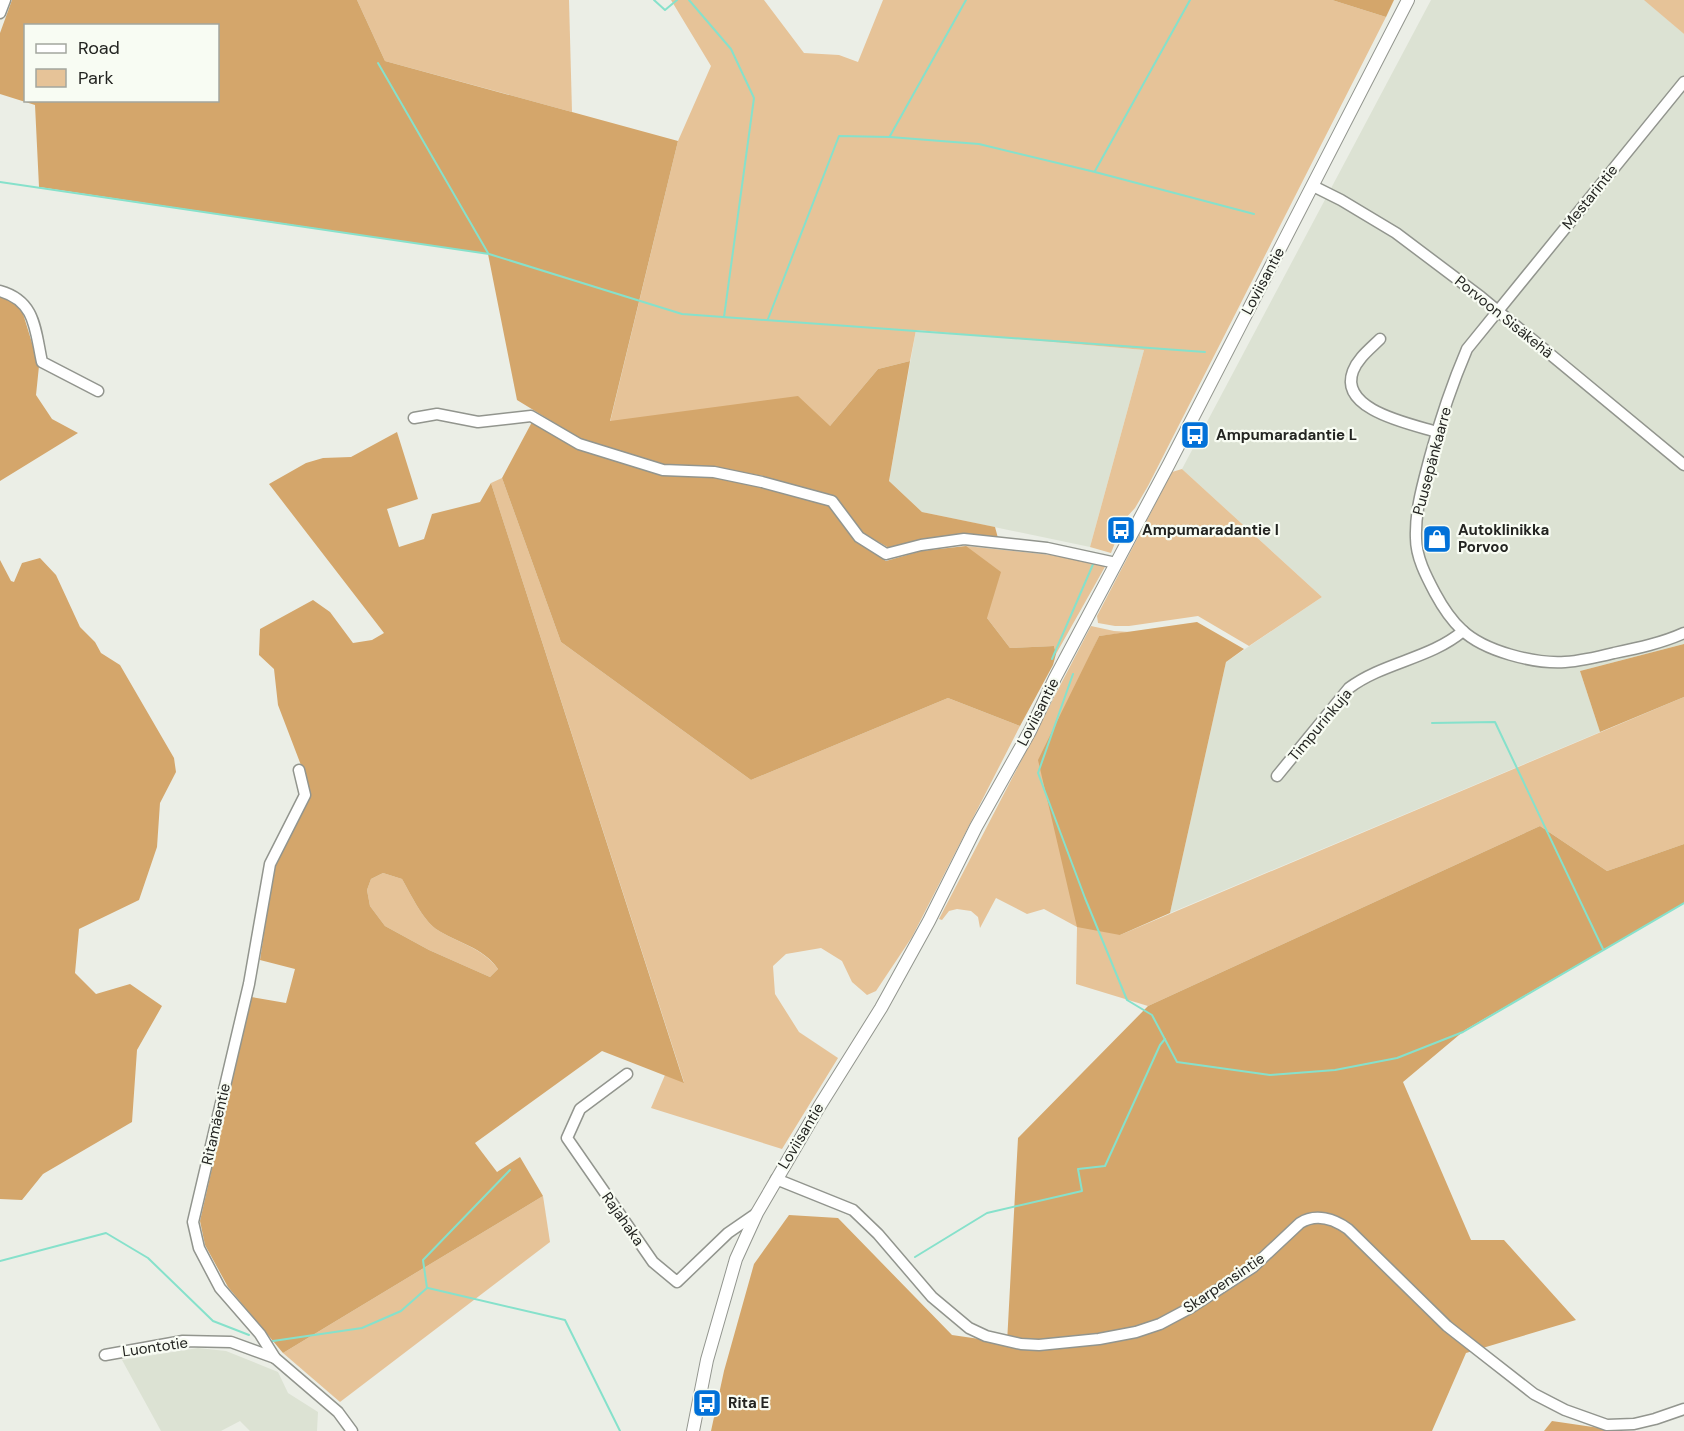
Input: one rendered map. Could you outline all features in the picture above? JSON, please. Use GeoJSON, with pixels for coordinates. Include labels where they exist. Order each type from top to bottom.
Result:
{"type":"FeatureCollection","features":[{"type":"Feature","properties":{"kind":"main road","name":"Loviisantie"},"geometry":{"type":"LineString","coordinates":[[693,1431],[707,1360],[733,1270],[757,1214],[881,1008],[929,921],[976,827],[1030,731],[1055,678],[1408,0]]}},
{"type":"Feature","properties":{"kind":"street"},"geometry":{"type":"LineString","coordinates":[[0,13],[5,0]]}},
{"type":"Feature","properties":{"kind":"street","name":"Mestarintie"},"geometry":{"type":"LineString","coordinates":[[1497,311],[1684,82]]}},
{"type":"Feature","properties":{"kind":"street","name":"Porvoon Sisäkehä"},"geometry":{"type":"LineString","coordinates":[[1313,186],[1396,233],[1481,297],[1684,465]]}},
{"type":"Feature","properties":{"kind":"street"},"geometry":{"type":"LineString","coordinates":[[0,291],[11,294],[31,312],[42,362],[99,391]]}},
{"type":"Feature","properties":{"kind":"street","name":"Puusepänkaarre"},"geometry":{"type":"LineString","coordinates":[[1497,311],[1467,349],[1437,432],[1418,501],[1416,540],[1426,577],[1440,602],[1462,631],[1508,654],[1545,662],[1564,662],[1629,650],[1671,639],[1684,633]]}},
{"type":"Feature","properties":{"kind":"street"},"geometry":{"type":"LineString","coordinates":[[1380,339],[1353,370],[1351,386],[1355,396],[1372,409],[1437,432]]}},
{"type":"Feature","properties":{"kind":"street"},"geometry":{"type":"LineString","coordinates":[[414,418],[437,414],[478,422],[531,416],[579,444],[663,470],[714,472],[832,501],[859,537],[886,554],[921,545],[964,540],[1047,548],[1116,563]]}},
{"type":"Feature","properties":{"kind":"street","name":"Timpurinkuja"},"geometry":{"type":"LineString","coordinates":[[1277,776],[1349,688],[1371,673],[1452,640],[1462,631]]}},
{"type":"Feature","properties":{"kind":"street","name":"Ritamäentie"},"geometry":{"type":"LineString","coordinates":[[299,770],[305,795],[270,864],[249,984],[194,1222],[199,1248],[220,1288],[260,1334],[275,1358],[338,1412],[352,1431]]}},
{"type":"Feature","properties":{"kind":"street","name":"Rajahaka"},"geometry":{"type":"LineString","coordinates":[[627,1074],[580,1108],[567,1138],[653,1262],[677,1282],[728,1233],[757,1214]]}},
{"type":"Feature","properties":{"kind":"street","name":"Skarpensintie"},"geometry":{"type":"LineString","coordinates":[[776,1179],[853,1210],[878,1234],[940,1303],[969,1328],[1002,1340],[1021,1344],[1039,1344],[1099,1339],[1136,1332],[1160,1324],[1190,1308],[1253,1267],[1300,1222],[1306,1219],[1324,1218],[1348,1229],[1447,1326],[1534,1394],[1565,1410],[1607,1425],[1635,1424],[1684,1409]]}},
{"type":"Feature","properties":{"kind":"street","name":"Luontotie"},"geometry":{"type":"LineString","coordinates":[[105,1355],[183,1341],[231,1342],[275,1358]]}},
{"type":"Feature","properties":{"kind":"shaded area"},"geometry":{"type":"Polygon","coordinates":[[[12,0],[357,0],[385,61],[678,141],[610,421],[798,396],[830,426],[878,369],[910,361],[889,481],[922,512],[995,527],[998,538],[961,534],[915,541],[889,548],[863,533],[835,497],[763,476],[714,467],[666,465],[584,441],[517,400],[488,254],[39,187],[35,105],[25,102],[219,102],[219,24],[24,24],[24,102],[0,94],[0,33],[12,0]]]}},
{"type":"Feature","properties":{"kind":"shaded area"},"geometry":{"type":"Polygon","coordinates":[[[1332,0],[1394,0],[1386,17],[1332,0]]]}},
{"type":"Feature","properties":{"kind":"shaded area"},"geometry":{"type":"Polygon","coordinates":[[[1431,0],[1645,0],[1684,34],[1684,644],[1580,671],[1600,732],[1170,913],[1226,662],[1322,597],[1182,469],[1431,0]]]}},
{"type":"Feature","properties":{"kind":"shaded area"},"geometry":{"type":"Polygon","coordinates":[[[0,294],[21,307],[39,366],[36,395],[52,419],[78,433],[0,481],[0,294]]]}},
{"type":"Feature","properties":{"kind":"shaded area"},"geometry":{"type":"Polygon","coordinates":[[[916,330],[1144,350],[1090,547],[922,512],[889,481],[916,330]]]}},
{"type":"Feature","properties":{"kind":"shaded area"},"geometry":{"type":"Polygon","coordinates":[[[532,422],[577,449],[663,475],[717,477],[769,488],[829,506],[855,541],[886,561],[921,551],[966,546],[1001,572],[987,618],[1010,648],[1054,646],[1056,654],[1053,665],[1020,726],[948,698],[751,780],[561,642],[502,478],[532,422]]]}},
{"type":"Feature","properties":{"kind":"shaded area"},"geometry":{"type":"Polygon","coordinates":[[[397,432],[418,499],[387,509],[399,547],[424,539],[432,514],[480,502],[491,483],[684,1083],[602,1051],[475,1143],[497,1172],[520,1157],[543,1196],[283,1353],[228,1287],[205,1245],[200,1221],[251,997],[286,1003],[295,969],[260,960],[274,865],[309,797],[304,773],[278,705],[274,669],[259,655],[260,629],[313,600],[330,612],[353,643],[372,640],[384,633],[269,484],[306,463],[323,458],[351,457],[397,432]],[[383,873],[371,879],[367,890],[370,906],[385,926],[429,950],[490,977],[498,969],[492,962],[477,950],[431,925],[402,879],[383,873]]]}},
{"type":"Feature","properties":{"kind":"shaded area"},"geometry":{"type":"Polygon","coordinates":[[[40,558],[56,575],[80,627],[95,642],[101,653],[120,665],[174,758],[176,772],[160,803],[157,847],[139,900],[79,929],[75,973],[96,994],[130,984],[162,1006],[137,1050],[132,1122],[43,1174],[22,1200],[0,1199],[0,560],[11,581],[14,582],[22,563],[40,558]]]}},
{"type":"Feature","properties":{"kind":"shaded area"},"geometry":{"type":"Polygon","coordinates":[[[1197,622],[1244,649],[1226,662],[1170,913],[1120,935],[1077,927],[1038,760],[1099,636],[1197,622]]]}},
{"type":"Feature","properties":{"kind":"shaded area"},"geometry":{"type":"Polygon","coordinates":[[[1684,644],[1684,697],[1600,732],[1580,671],[1684,644]]]}},
{"type":"Feature","properties":{"kind":"shaded area"},"geometry":{"type":"Polygon","coordinates":[[[1540,826],[1607,871],[1684,844],[1684,903],[1465,1030],[1403,1082],[1471,1240],[1504,1240],[1576,1320],[1466,1353],[1432,1431],[711,1431],[724,1371],[754,1264],[789,1215],[838,1218],[952,1335],[1007,1343],[1018,1138],[1148,1006],[1540,826]]]}},
{"type":"Feature","properties":{"kind":"shaded area"},"geometry":{"type":"Polygon","coordinates":[[[198,1348],[226,1351],[278,1372],[288,1393],[318,1412],[317,1431],[250,1431],[240,1421],[221,1431],[161,1431],[122,1360],[198,1348]]]}},
{"type":"Feature","properties":{"kind":"shaded area"},"geometry":{"type":"Polygon","coordinates":[[[1552,1421],[1620,1431],[1544,1431],[1552,1421]]]}},
{"type":"Feature","properties":{"kind":"green space"},"geometry":{"type":"Polygon","coordinates":[[[357,0],[569,0],[572,112],[385,61],[357,0]]]}},
{"type":"Feature","properties":{"kind":"green space"},"geometry":{"type":"Polygon","coordinates":[[[671,0],[764,0],[804,53],[839,55],[858,62],[883,0],[1332,0],[1386,17],[1148,486],[1135,508],[1124,520],[1111,553],[1090,547],[1144,350],[916,330],[910,361],[878,369],[830,426],[610,422],[678,141],[711,66],[671,0]]]}},
{"type":"Feature","properties":{"kind":"green space"},"geometry":{"type":"Polygon","coordinates":[[[1644,0],[1684,0],[1684,34],[1644,0]]]}},
{"type":"Feature","properties":{"kind":"green space"},"geometry":{"type":"Polygon","coordinates":[[[1182,469],[1322,597],[1249,646],[1198,616],[1129,626],[1098,623],[1097,616],[1172,472],[1182,469]]]}},
{"type":"Feature","properties":{"kind":"green space"},"geometry":{"type":"Polygon","coordinates":[[[502,478],[561,642],[751,780],[948,698],[1020,726],[912,937],[876,991],[867,995],[852,982],[842,961],[821,948],[786,954],[773,966],[775,994],[799,1032],[838,1058],[782,1149],[651,1108],[665,1075],[684,1082],[491,483],[502,478]]]}},
{"type":"Feature","properties":{"kind":"green space"},"geometry":{"type":"Polygon","coordinates":[[[966,546],[1051,555],[1106,565],[1056,654],[1054,646],[1010,648],[987,618],[966,546]]]}},
{"type":"Feature","properties":{"kind":"green space"},"geometry":{"type":"Polygon","coordinates":[[[1091,626],[1130,632],[1099,636],[1073,692],[1120,935],[1684,697],[1684,844],[1607,871],[1540,826],[1148,1006],[1076,984],[1077,927],[1044,909],[1027,914],[996,898],[980,928],[978,917],[971,911],[957,909],[949,911],[942,920],[939,919],[1091,626]]]}},
{"type":"Feature","properties":{"kind":"green space"},"geometry":{"type":"Polygon","coordinates":[[[383,873],[402,879],[431,925],[485,955],[498,969],[490,977],[429,950],[385,926],[370,906],[367,890],[371,879],[383,873]]]}},
{"type":"Feature","properties":{"kind":"green space"},"geometry":{"type":"Polygon","coordinates":[[[543,1196],[550,1242],[340,1402],[283,1353],[543,1196]]]}},
{"type":"Feature","properties":{"kind":"waterway"},"geometry":{"type":"LineString","coordinates":[[654,0],[665,10],[677,0]]}},
{"type":"Feature","properties":{"kind":"waterway"},"geometry":{"type":"LineString","coordinates":[[689,0],[731,49],[754,98],[724,317]]}},
{"type":"Feature","properties":{"kind":"waterway"},"geometry":{"type":"LineString","coordinates":[[890,136],[966,0]]}},
{"type":"Feature","properties":{"kind":"waterway"},"geometry":{"type":"LineString","coordinates":[[1095,171],[1190,0]]}},
{"type":"Feature","properties":{"kind":"waterway"},"geometry":{"type":"LineString","coordinates":[[378,63],[488,253]]}},
{"type":"Feature","properties":{"kind":"waterway"},"geometry":{"type":"LineString","coordinates":[[768,319],[839,136],[890,137],[979,144],[1254,214]]}},
{"type":"Feature","properties":{"kind":"waterway"},"geometry":{"type":"LineString","coordinates":[[0,182],[489,254],[682,314],[1205,352]]}},
{"type":"Feature","properties":{"kind":"waterway"},"geometry":{"type":"LineString","coordinates":[[1052,659],[1094,562]]}},
{"type":"Feature","properties":{"kind":"waterway"},"geometry":{"type":"LineString","coordinates":[[1073,674],[1038,773],[1085,898],[1127,1000],[1152,1015],[1177,1062],[1270,1075],[1335,1070],[1397,1058],[1463,1032],[1684,903]]}},
{"type":"Feature","properties":{"kind":"waterway"},"geometry":{"type":"LineString","coordinates":[[1432,723],[1495,722],[1603,949]]}},
{"type":"Feature","properties":{"kind":"waterway"},"geometry":{"type":"LineString","coordinates":[[915,1257],[987,1213],[1082,1191],[1078,1169],[1105,1166],[1160,1045],[1165,1039]]}},
{"type":"Feature","properties":{"kind":"waterway"},"geometry":{"type":"LineString","coordinates":[[273,1341],[362,1328],[401,1311],[427,1288],[423,1260],[510,1170]]}},
{"type":"Feature","properties":{"kind":"waterway"},"geometry":{"type":"LineString","coordinates":[[0,1261],[106,1233],[148,1258],[213,1321],[249,1335]]}},
{"type":"Feature","properties":{"kind":"waterway"},"geometry":{"type":"LineString","coordinates":[[428,1288],[565,1320],[620,1431]]}},
{"type":"Feature","properties":{"kind":"place","name":"Ampumaradantie L"},"geometry":{"type":"Point","coordinates":[1195,435]}},
{"type":"Feature","properties":{"kind":"place","name":"Ampumaradantie I"},"geometry":{"type":"Point","coordinates":[1121,530]}},
{"type":"Feature","properties":{"kind":"place","name":"Autoklinikka Porvoo"},"geometry":{"type":"Point","coordinates":[1437,539]}},
{"type":"Feature","properties":{"kind":"place","name":"Rita E"},"geometry":{"type":"Point","coordinates":[707,1403]}}]}
